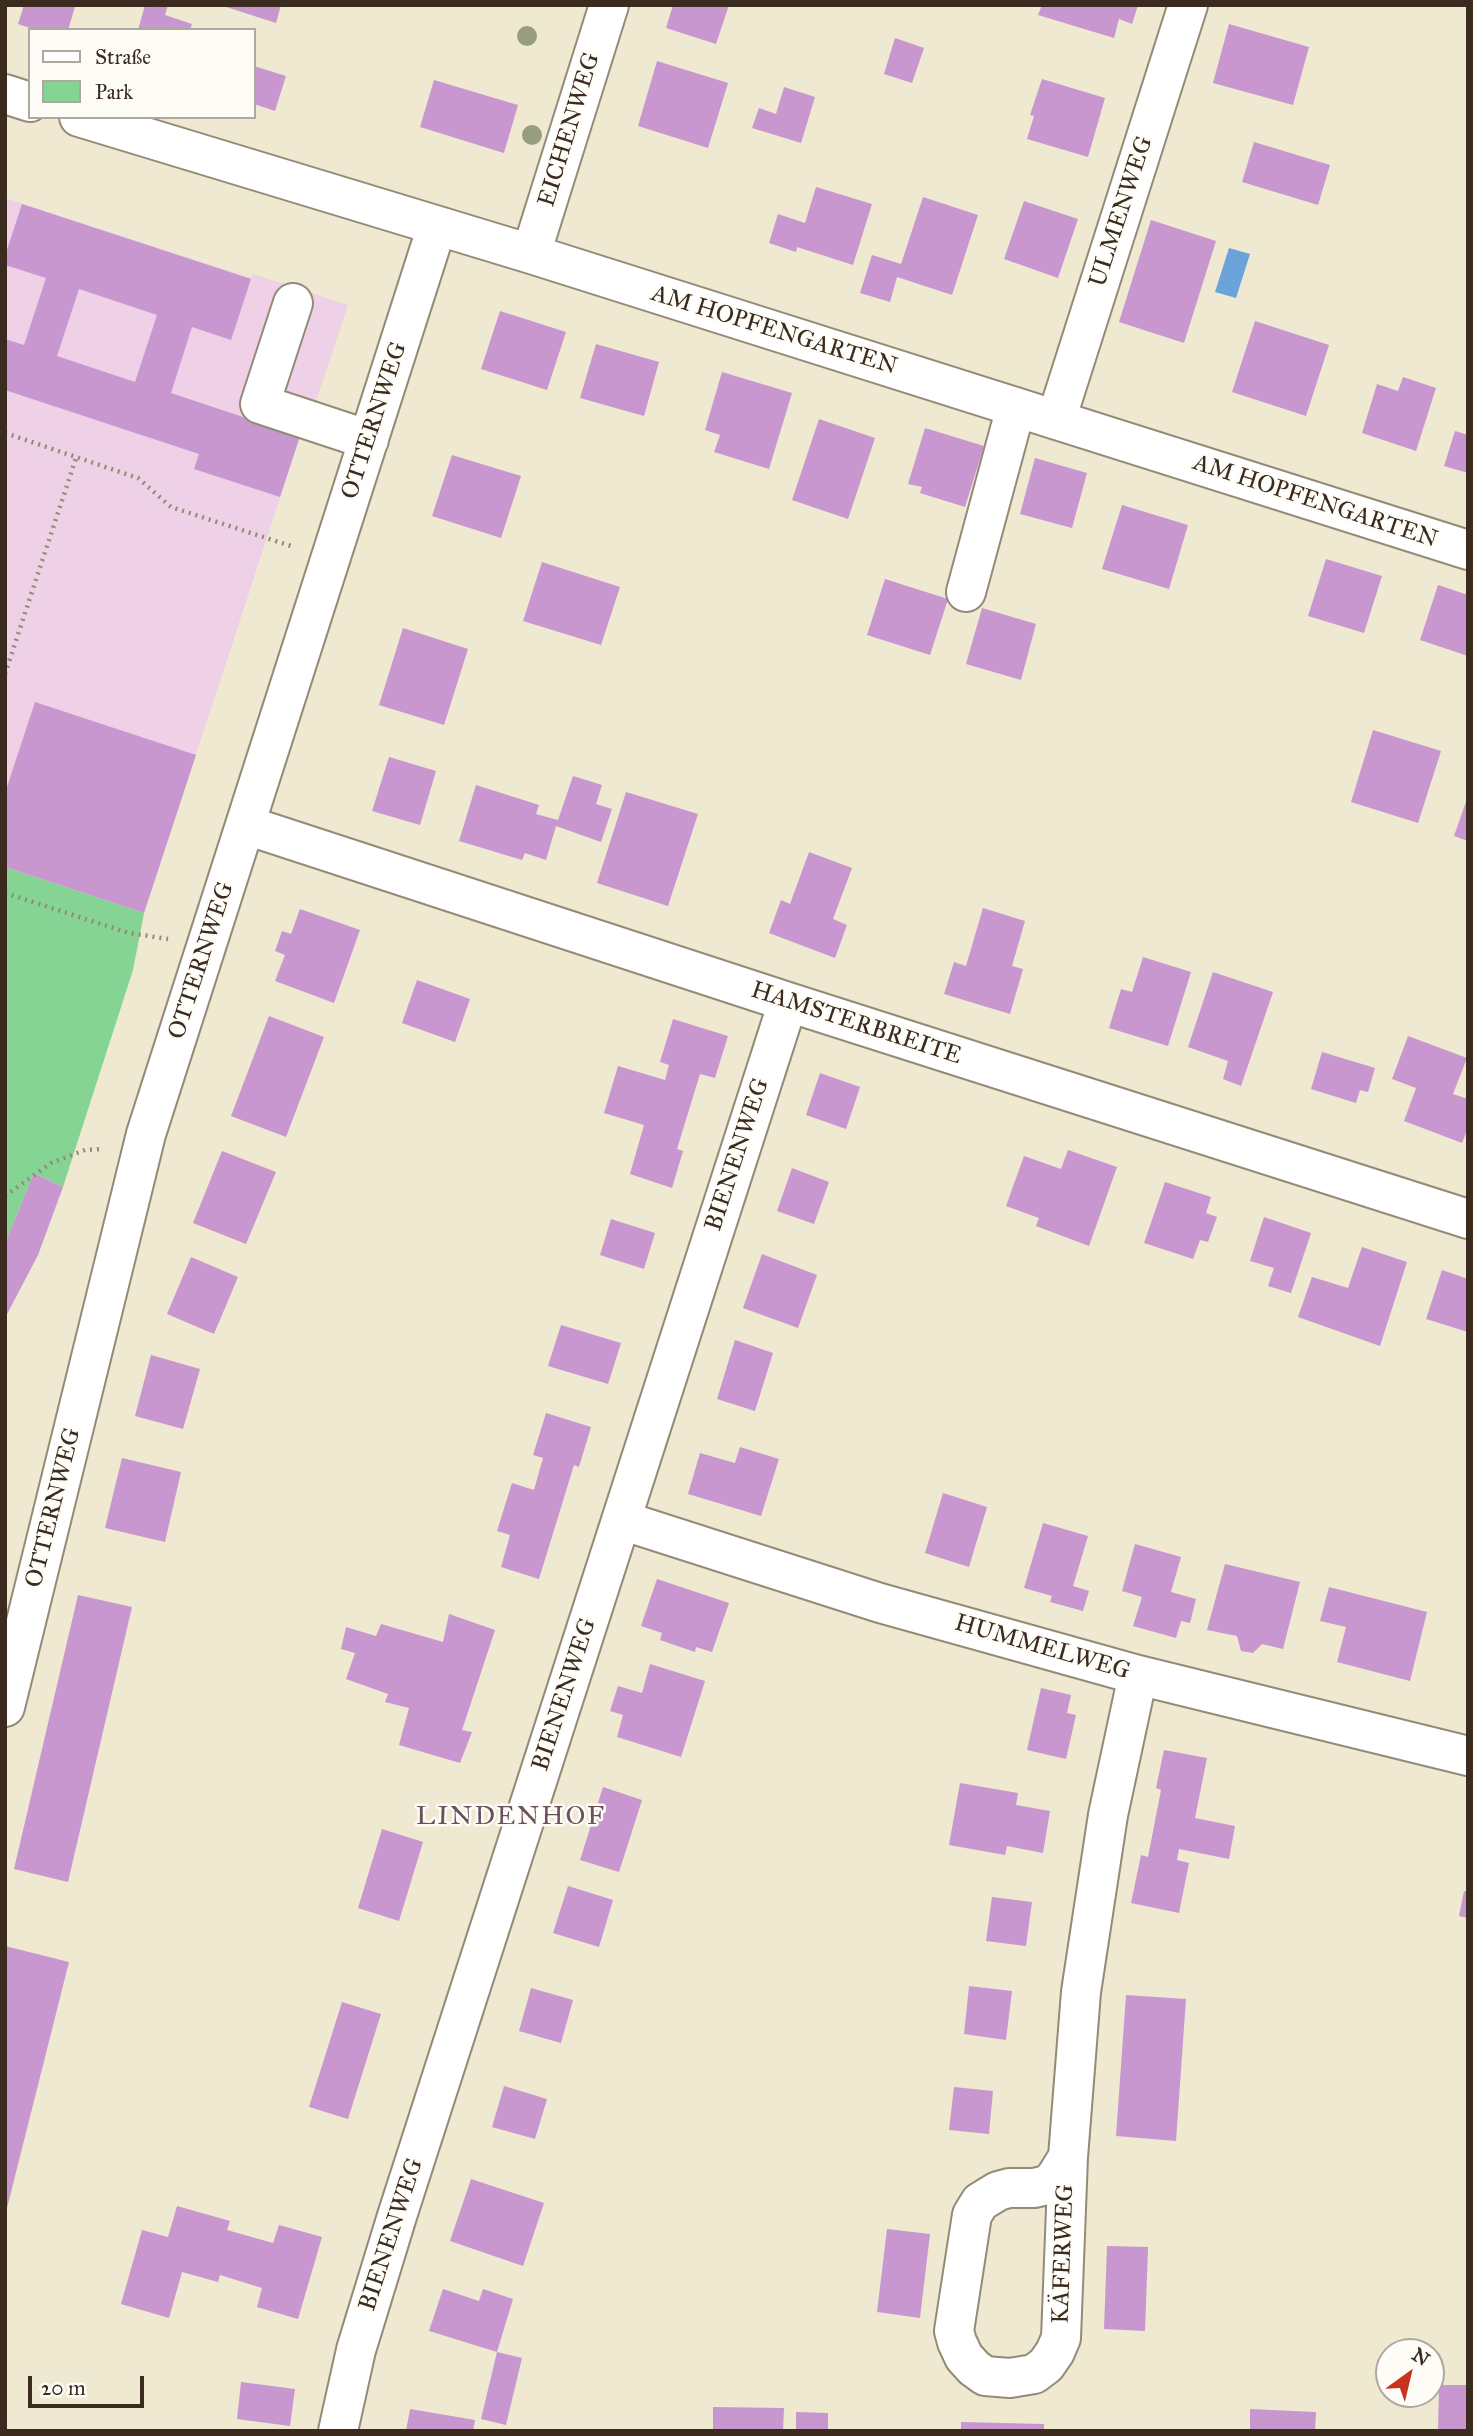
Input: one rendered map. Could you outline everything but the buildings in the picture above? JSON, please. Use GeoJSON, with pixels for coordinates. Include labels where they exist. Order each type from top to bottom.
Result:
{"type":"FeatureCollection","features":[{"type":"Feature","properties":{"kind":"street","name":"EICHENWEG"},"geometry":{"type":"LineString","coordinates":[[531,254],[609,5]]}},
{"type":"Feature","properties":{"kind":"street","name":"ULMENWEG"},"geometry":{"type":"LineString","coordinates":[[1056,420],[1188,5]]}},
{"type":"Feature","properties":{"kind":"street"},"geometry":{"type":"LineString","coordinates":[[5,94],[28,101]]}},
{"type":"Feature","properties":{"kind":"street","name":"AM HOPFENGARTEN"},"geometry":{"type":"LineString","coordinates":[[86,119],[531,254],[1468,550]]}},
{"type":"Feature","properties":{"kind":"street","name":"OTTERNWEG"},"geometry":{"type":"LineString","coordinates":[[5,1707],[140,1158],[437,226]]}},
{"type":"Feature","properties":{"kind":"street"},"geometry":{"type":"LineString","coordinates":[[293,303],[260,404],[369,440]]}},
{"type":"Feature","properties":{"kind":"street"},"geometry":{"type":"LineString","coordinates":[[966,592],[1016,407]]}},
{"type":"Feature","properties":{"kind":"street","name":"HAMSTERBREITE"},"geometry":{"type":"LineString","coordinates":[[246,825],[788,1002],[1468,1219]]}},
{"type":"Feature","properties":{"kind":"street","name":"BIENENWEG"},"geometry":{"type":"LineString","coordinates":[[338,2431],[368,2309],[788,1002]]}},
{"type":"Feature","properties":{"kind":"street","name":"HUMMELWEG"},"geometry":{"type":"LineString","coordinates":[[621,1520],[880,1603],[1138,1675],[1468,1756]]}},
{"type":"Feature","properties":{"kind":"street","name":"KÄFERWEG"},"geometry":{"type":"LineString","coordinates":[[1068,2157],[1055,2178],[1046,2185],[998,2191],[980,2202],[972,2215],[954,2331],[964,2357],[985,2376],[1010,2378],[1034,2374],[1055,2352],[1061,2338],[1068,2157],[1081,1992],[1108,1815],[1138,1675]]}},
{"type":"Feature","properties":{"kind":"path"},"geometry":{"type":"LineString","coordinates":[[5,433],[138,478],[171,507],[331,559]]}},
{"type":"Feature","properties":{"kind":"path"},"geometry":{"type":"LineString","coordinates":[[5,674],[76,458]]}},
{"type":"Feature","properties":{"kind":"path"},"geometry":{"type":"LineString","coordinates":[[5,893],[129,933],[207,946]]}},
{"type":"Feature","properties":{"kind":"path"},"geometry":{"type":"LineString","coordinates":[[5,1196],[51,1163],[85,1150],[110,1148],[140,1158]]}},
{"type":"Feature","properties":{"kind":"shaded area"},"geometry":{"type":"Polygon","coordinates":[[[5,198],[251,278],[253,274],[348,305],[304,437],[300,437],[144,913],[5,867],[5,198]]]}},
{"type":"Feature","properties":{"kind":"green space"},"geometry":{"type":"Polygon","coordinates":[[[5,867],[144,913],[133,970],[63,1187],[34,1173],[5,1243],[5,867]]]}},
{"type":"Feature","properties":{"kind":"water"},"geometry":{"type":"Polygon","coordinates":[[[1229,248],[1250,254],[1236,298],[1215,292],[1229,248]]]}},
{"type":"Feature","properties":{"kind":"district","name":"LINDENHOF"},"geometry":{"type":"Point","coordinates":[511,1818]}}]}
